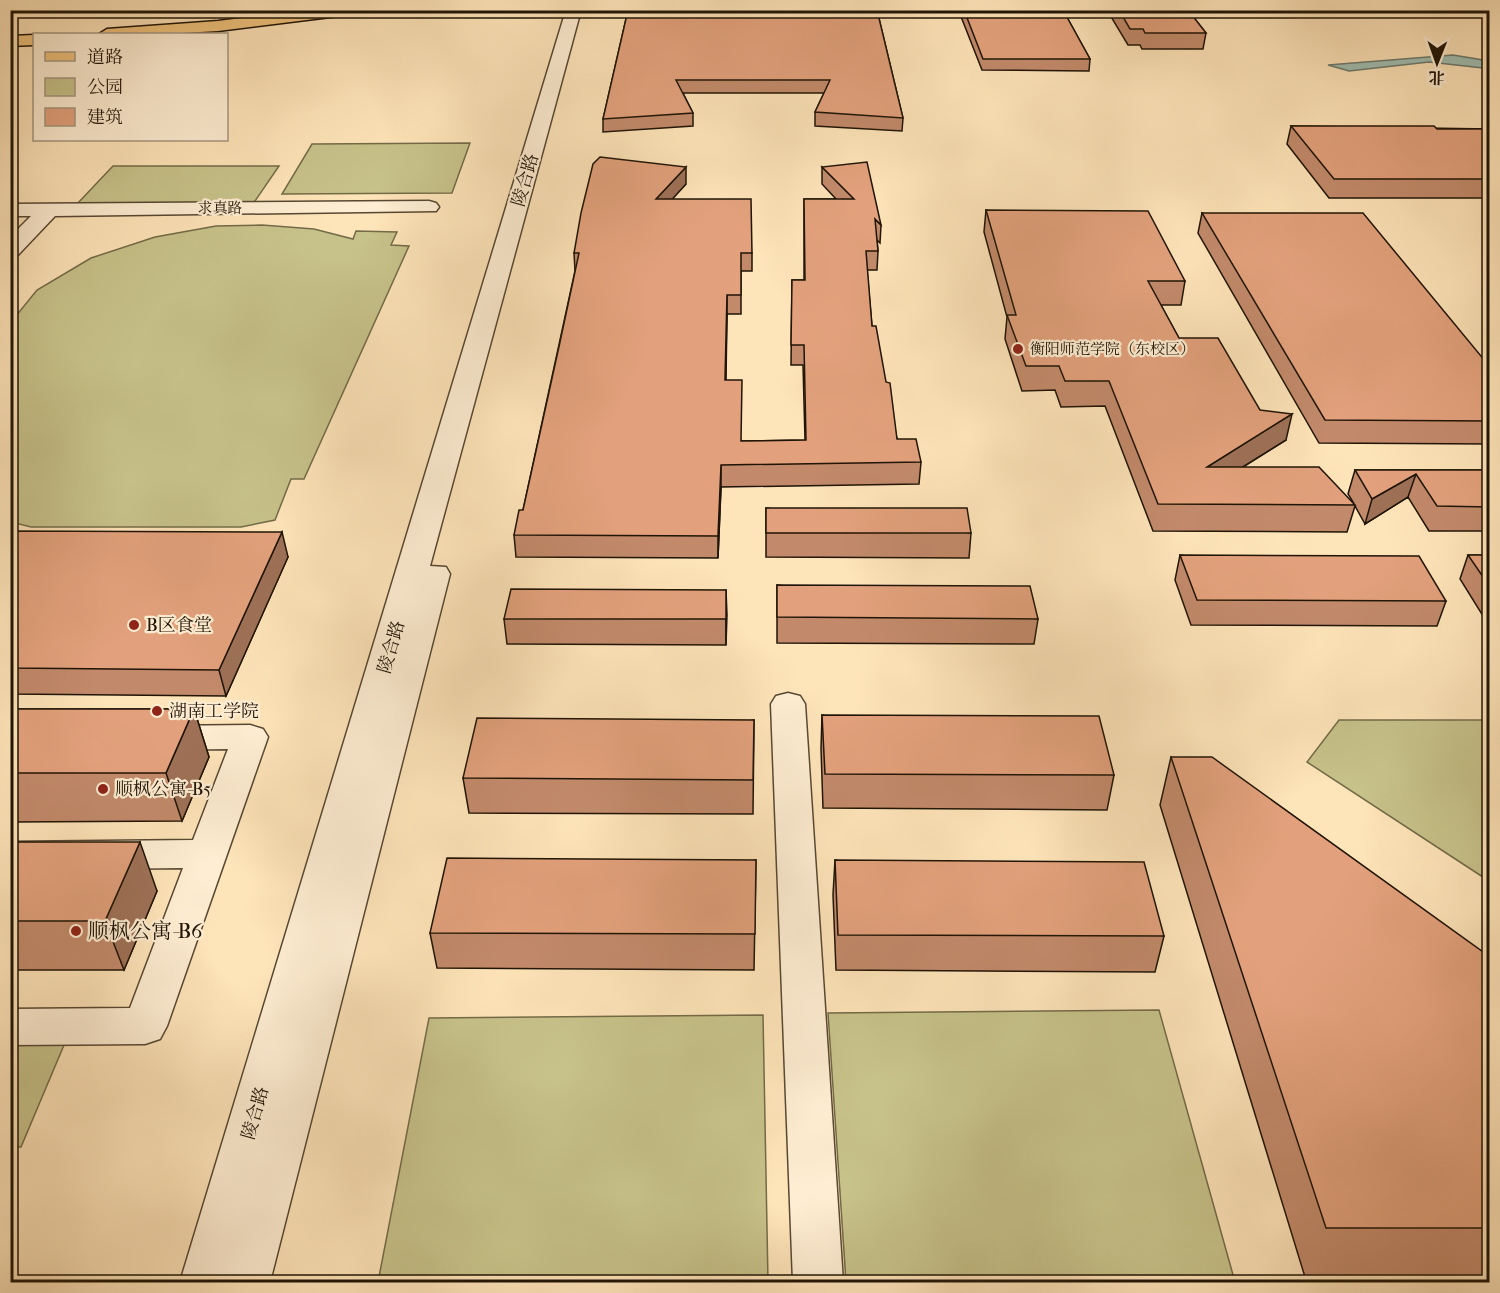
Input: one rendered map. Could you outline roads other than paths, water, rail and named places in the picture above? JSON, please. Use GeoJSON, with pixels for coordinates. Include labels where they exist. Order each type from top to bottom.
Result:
{"type":"FeatureCollection","features":[{"type":"Feature","properties":{"kind":"main road"},"geometry":{"type":"LineString","coordinates":[[121,33],[218,26],[347,10]]}},
{"type":"Feature","properties":{"kind":"main road"},"geometry":{"type":"LineString","coordinates":[[10,42],[33,40]]}},
{"type":"Feature","properties":{"kind":"street","name":"陵合路"},"geometry":{"type":"LineString","coordinates":[[205,1282],[372,715],[574,10]]}},
{"type":"Feature","properties":{"kind":"street","name":"陵合路"},"geometry":{"type":"LineString","coordinates":[[245,1282],[587,10]]}},
{"type":"Feature","properties":{"kind":"street","name":"求真路"},"geometry":{"type":"LineString","coordinates":[[10,210],[429,207]]}},
{"type":"Feature","properties":{"kind":"street"},"geometry":{"type":"LineString","coordinates":[[10,250],[49,210]]}},
{"type":"Feature","properties":{"kind":"street"},"geometry":{"type":"LineString","coordinates":[[788,704],[818,1282]]}},
{"type":"Feature","properties":{"kind":"street"},"geometry":{"type":"LineString","coordinates":[[10,1027],[145,1026],[250,737],[130,738]]}},
{"type":"Feature","properties":{"kind":"street"},"geometry":{"type":"LineString","coordinates":[[10,856],[208,854]]}},
{"type":"Feature","properties":{"kind":"place","name":"衡阳师范学院（东校区）"},"geometry":{"type":"Point","coordinates":[1018,349]}},
{"type":"Feature","properties":{"kind":"place","name":"B区食堂"},"geometry":{"type":"Point","coordinates":[134,625]}},
{"type":"Feature","properties":{"kind":"place","name":"湖南工学院"},"geometry":{"type":"Point","coordinates":[157,711]}},
{"type":"Feature","properties":{"kind":"place","name":"顺枫公寓-B5"},"geometry":{"type":"Point","coordinates":[103,789]}},
{"type":"Feature","properties":{"kind":"place","name":"顺枫公寓-B6"},"geometry":{"type":"Point","coordinates":[76,931]}}]}
